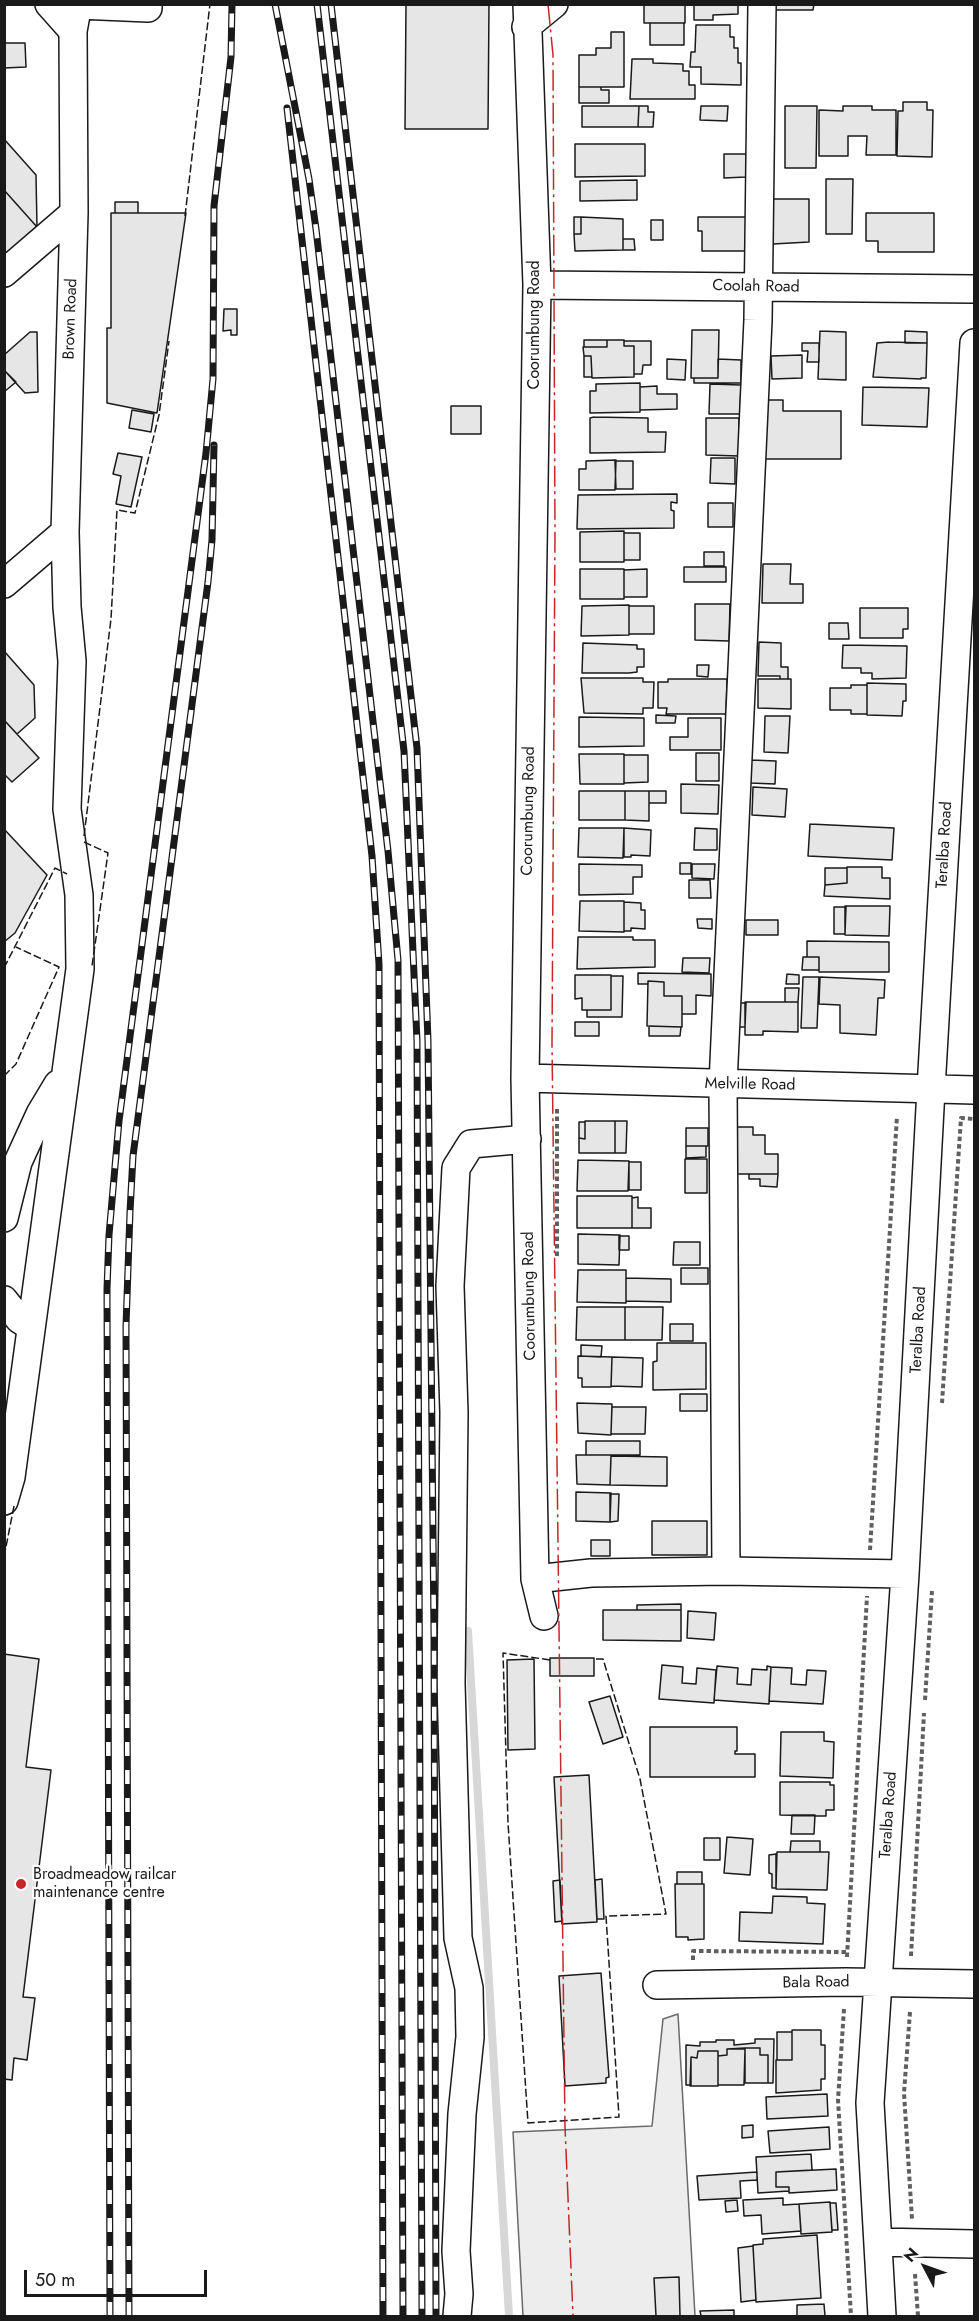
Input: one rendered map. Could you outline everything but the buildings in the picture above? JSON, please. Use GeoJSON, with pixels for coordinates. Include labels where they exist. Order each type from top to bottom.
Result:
{"type":"FeatureCollection","features":[{"type":"Feature","properties":{"kind":"street"},"geometry":{"type":"LineString","coordinates":[[49,4],[73,32]]}},
{"type":"Feature","properties":{"kind":"street"},"geometry":{"type":"LineString","coordinates":[[78,5],[148,8],[148,4]]}},
{"type":"Feature","properties":{"kind":"street"},"geometry":{"type":"LineString","coordinates":[[526,16],[554,4]]}},
{"type":"Feature","properties":{"kind":"street"},"geometry":{"type":"LineString","coordinates":[[726,1570],[723,1084],[758,320],[762,4]]}},
{"type":"Feature","properties":{"kind":"street","name":"Brown Road"},"geometry":{"type":"LineString","coordinates":[[4,1501],[11,1477],[80,969],[79,896],[76,860],[67,809],[72,661],[67,607],[65,532],[74,213],[73,32],[78,5]]}},
{"type":"Feature","properties":{"kind":"street","name":"Coorumbung Road"},"geometry":{"type":"LineString","coordinates":[[526,16],[537,285],[525,1078],[535,1579],[544,1616]]}},
{"type":"Feature","properties":{"kind":"street"},"geometry":{"type":"LineString","coordinates":[[4,273],[74,213]]}},
{"type":"Feature","properties":{"kind":"street","name":"Coolah Road"},"geometry":{"type":"LineString","coordinates":[[537,285],[975,289]]}},
{"type":"Feature","properties":{"kind":"street","name":"Teralba Road"},"geometry":{"type":"LineString","coordinates":[[882,2316],[870,2103],[905,1574],[975,343]]}},
{"type":"Feature","properties":{"kind":"street"},"geometry":{"type":"LineString","coordinates":[[4,584],[65,532]]}},
{"type":"Feature","properties":{"kind":"street"},"geometry":{"type":"LineString","coordinates":[[4,1218],[18,1162],[40,1114],[66,1070]]}},
{"type":"Feature","properties":{"kind":"street","name":"Melville Road"},"geometry":{"type":"LineString","coordinates":[[525,1078],[975,1090]]}},
{"type":"Feature","properties":{"kind":"street"},"geometry":{"type":"LineString","coordinates":[[457,2316],[459,2294],[456,2252],[462,2114],[470,2037],[469,1988],[458,1938],[451,1683],[454,1413],[450,1286],[456,1168],[471,1144],[526,1139]]}},
{"type":"Feature","properties":{"kind":"street"},"geometry":{"type":"LineString","coordinates":[[4,1299],[19,1319],[30,1326]]}},
{"type":"Feature","properties":{"kind":"street"},"geometry":{"type":"LineString","coordinates":[[535,1579],[591,1573],[726,1570],[905,1574]]}},
{"type":"Feature","properties":{"kind":"street","name":"Bala Road"},"geometry":{"type":"LineString","coordinates":[[657,1985],[975,1984]]}},
{"type":"Feature","properties":{"kind":"street"},"geometry":{"type":"LineString","coordinates":[[878,2242],[975,2244]]}},
{"type":"Feature","properties":{"kind":"path"},"geometry":{"type":"LineString","coordinates":[[846,1961],[897,1116]]}},
{"type":"Feature","properties":{"kind":"path"},"geometry":{"type":"LineString","coordinates":[[942,1405],[961,1119],[975,1119]]}},
{"type":"Feature","properties":{"kind":"path"},"geometry":{"type":"LineString","coordinates":[[921,1956],[910,1956],[933,1583]]}},
{"type":"Feature","properties":{"kind":"path"},"geometry":{"type":"LineString","coordinates":[[694,1985],[693,1951],[847,1952]]}},
{"type":"Feature","properties":{"kind":"path"},"geometry":{"type":"LineString","coordinates":[[844,2009],[838,2100],[851,2316]]}},
{"type":"Feature","properties":{"kind":"path"},"geometry":{"type":"LineString","coordinates":[[910,2012],[904,2093],[912,2223]]}},
{"type":"Feature","properties":{"kind":"path"},"geometry":{"type":"LineString","coordinates":[[915,2274],[918,2316]]}},
{"type":"Feature","properties":{"kind":"shaded area"},"geometry":{"type":"Polygon","coordinates":[[[678,2014],[695,2316],[523,2316],[513,2132],[652,2126],[663,2019],[678,2014]]]}},
{"type":"Feature","properties":{"kind":"waterway"},"geometry":{"type":"LineString","coordinates":[[468,1631],[509,2316]]}},
{"type":"Feature","properties":{"kind":"railway"},"geometry":{"type":"LineString","coordinates":[[110,2316],[107,1289],[109,1235],[119,1121],[206,453],[213,379],[214,206],[231,57],[232,4]]}},
{"type":"Feature","properties":{"kind":"railway"},"geometry":{"type":"LineString","coordinates":[[275,4],[309,179],[316,229],[388,851],[398,960],[403,2316]]}},
{"type":"Feature","properties":{"kind":"railway"},"geometry":{"type":"LineString","coordinates":[[317,4],[404,751],[417,1041],[422,2316]]}},
{"type":"Feature","properties":{"kind":"railway"},"geometry":{"type":"LineString","coordinates":[[331,4],[417,748],[428,1041],[434,1634],[436,2316]]}},
{"type":"Feature","properties":{"kind":"railway"},"geometry":{"type":"LineString","coordinates":[[287,108],[372,856],[379,964],[383,2316]]}},
{"type":"Feature","properties":{"kind":"railway"},"geometry":{"type":"LineString","coordinates":[[129,2316],[126,1326],[130,1212],[133,1156],[208,582],[212,540],[214,445]]}},
{"type":"Feature","properties":{"kind":"fence"},"geometry":{"type":"LineString","coordinates":[[185,216],[210,4]]}},
{"type":"Feature","properties":{"kind":"fence"},"geometry":{"type":"LineString","coordinates":[[84,836],[111,619],[117,510],[135,513],[159,415],[169,341]]}},
{"type":"Feature","properties":{"kind":"fence"},"geometry":{"type":"LineString","coordinates":[[84,842],[108,853],[92,966]]}},
{"type":"Feature","properties":{"kind":"fence"},"geometry":{"type":"LineString","coordinates":[[4,968],[55,868],[67,874]]}},
{"type":"Feature","properties":{"kind":"fence"},"geometry":{"type":"LineString","coordinates":[[4,1076],[16,1064],[59,967],[16,947]]}},
{"type":"Feature","properties":{"kind":"fence"},"geometry":{"type":"LineString","coordinates":[[4,1557],[14,1506]]}},
{"type":"Feature","properties":{"kind":"fence"},"geometry":{"type":"LineString","coordinates":[[550,1660],[503,1653],[508,1823],[528,2123],[619,2117],[606,1916],[666,1914],[640,1779],[603,1659],[594,1659]]}},
{"type":"Feature","properties":{"kind":"power"},"geometry":{"type":"LineString","coordinates":[[548,4],[553,55],[555,533],[552,1044],[565,2127],[573,2316]]}},
{"type":"Feature","properties":{"kind":"place","name":"Broadmeadow railcar maintenance centre"},"geometry":{"type":"Point","coordinates":[21,1884]}}]}
